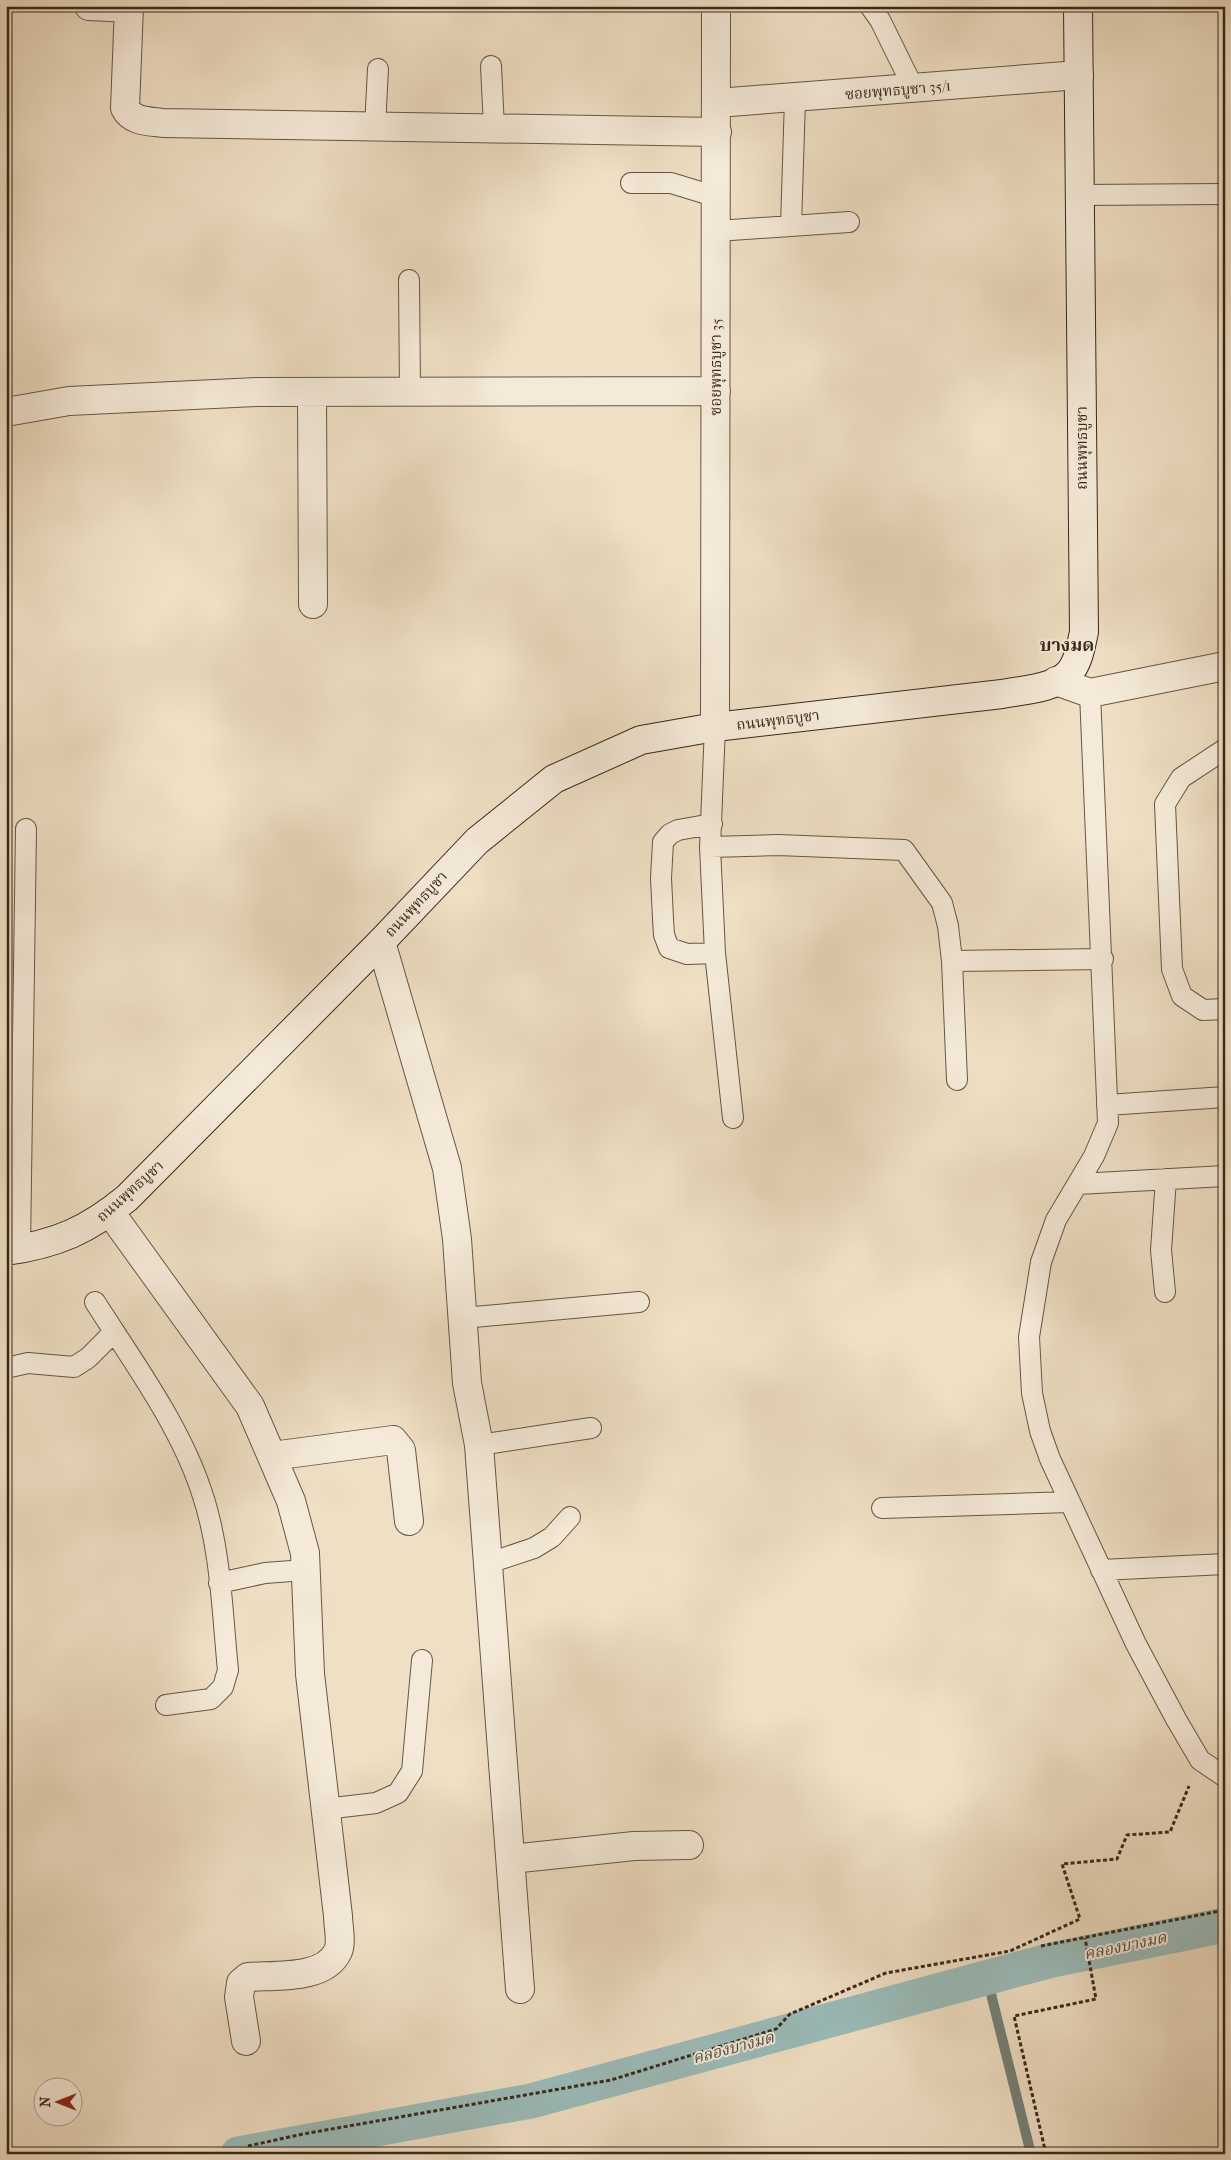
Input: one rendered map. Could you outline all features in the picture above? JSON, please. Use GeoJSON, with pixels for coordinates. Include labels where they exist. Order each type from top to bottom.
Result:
{"type":"FeatureCollection","features":[{"type":"Feature","properties":{"kind":"street"},"geometry":{"type":"LineString","coordinates":[[89,6],[129,7],[126,108],[129,114],[134,117],[162,123],[717,132]]}},
{"type":"Feature","properties":{"kind":"street","name":"ซอยพุทธบูชา 35"},"geometry":{"type":"LineString","coordinates":[[715,727],[716,6]]}},
{"type":"Feature","properties":{"kind":"street","name":"ถนนพุทธบูชา"},"geometry":{"type":"LineString","coordinates":[[13,1250],[56,1240],[80,1231],[110,1212],[160,1165],[381,942],[477,841],[554,779],[641,740],[715,727],[1002,694],[1036,688],[1056,681],[1069,673],[1079,654],[1084,632],[1078,6]]}},
{"type":"Feature","properties":{"kind":"street","name":"ซอยพุทธบูชา 35/1"},"geometry":{"type":"LineString","coordinates":[[717,103],[795,99],[1079,75]]}},
{"type":"Feature","properties":{"kind":"street"},"geometry":{"type":"LineString","coordinates":[[6,412],[69,401],[257,392],[716,391]]}},
{"type":"Feature","properties":{"kind":"street"},"geometry":{"type":"LineString","coordinates":[[312,392],[313,604]]}},
{"type":"Feature","properties":{"kind":"street"},"geometry":{"type":"LineString","coordinates":[[1056,681],[1090,692],[1225,666]]}},
{"type":"Feature","properties":{"kind":"street"},"geometry":{"type":"LineString","coordinates":[[381,942],[447,1168],[457,1239],[467,1383],[479,1445],[486,1564],[520,1989]]}},
{"type":"Feature","properties":{"kind":"street"},"geometry":{"type":"LineString","coordinates":[[110,1212],[250,1406],[291,1501],[304,1553],[310,1674],[338,1916],[339,1950],[328,1964],[317,1972],[248,1976],[241,1983],[240,1997],[246,2041]]}},
{"type":"Feature","properties":{"kind":"street"},"geometry":{"type":"LineString","coordinates":[[272,1456],[393,1440],[401,1450],[409,1521]]}},
{"type":"Feature","properties":{"kind":"street"},"geometry":{"type":"LineString","coordinates":[[511,1859],[634,1846],[689,1845]]}},
{"type":"Feature","properties":{"kind":"lane"},"geometry":{"type":"LineString","coordinates":[[870,6],[880,20],[914,89]]}},
{"type":"Feature","properties":{"kind":"lane"},"geometry":{"type":"LineString","coordinates":[[492,66],[494,128]]}},
{"type":"Feature","properties":{"kind":"lane"},"geometry":{"type":"LineString","coordinates":[[375,127],[378,69]]}},
{"type":"Feature","properties":{"kind":"lane"},"geometry":{"type":"LineString","coordinates":[[791,226],[795,99]]}},
{"type":"Feature","properties":{"kind":"lane"},"geometry":{"type":"LineString","coordinates":[[631,183],[670,183],[717,197]]}},
{"type":"Feature","properties":{"kind":"lane"},"geometry":{"type":"LineString","coordinates":[[1080,195],[1225,194]]}},
{"type":"Feature","properties":{"kind":"lane"},"geometry":{"type":"LineString","coordinates":[[717,231],[848,222]]}},
{"type":"Feature","properties":{"kind":"lane"},"geometry":{"type":"LineString","coordinates":[[409,280],[410,392]]}},
{"type":"Feature","properties":{"kind":"lane"},"geometry":{"type":"LineString","coordinates":[[1090,692],[1103,959],[1108,1124],[1094,1156],[1056,1220],[1041,1262],[1029,1337],[1032,1393],[1040,1431],[1069,1502],[1136,1644],[1200,1760],[1225,1777]]}},
{"type":"Feature","properties":{"kind":"lane"},"geometry":{"type":"LineString","coordinates":[[715,727],[710,847],[716,953],[733,1118]]}},
{"type":"Feature","properties":{"kind":"lane"},"geometry":{"type":"LineString","coordinates":[[1225,749],[1181,778],[1165,804],[1172,969],[1182,996],[1203,1010],[1225,1009]]}},
{"type":"Feature","properties":{"kind":"lane"},"geometry":{"type":"LineString","coordinates":[[712,824],[670,834],[663,842],[661,878],[664,935],[669,948],[687,954],[716,953]]}},
{"type":"Feature","properties":{"kind":"lane"},"geometry":{"type":"LineString","coordinates":[[13,1250],[26,829]]}},
{"type":"Feature","properties":{"kind":"lane"},"geometry":{"type":"LineString","coordinates":[[710,847],[778,845],[904,850],[942,903],[948,926],[952,961],[957,1080]]}},
{"type":"Feature","properties":{"kind":"lane"},"geometry":{"type":"LineString","coordinates":[[952,961],[1103,959]]}},
{"type":"Feature","properties":{"kind":"lane"},"geometry":{"type":"LineString","coordinates":[[1107,1105],[1225,1097]]}},
{"type":"Feature","properties":{"kind":"lane"},"geometry":{"type":"LineString","coordinates":[[1078,1184],[1225,1176]]}},
{"type":"Feature","properties":{"kind":"lane"},"geometry":{"type":"LineString","coordinates":[[1164,1292],[1161,1250],[1166,1179]]}},
{"type":"Feature","properties":{"kind":"lane"},"geometry":{"type":"LineString","coordinates":[[95,1302],[168,1416],[201,1490],[216,1551],[228,1670],[223,1687],[211,1699],[166,1705]]}},
{"type":"Feature","properties":{"kind":"lane"},"geometry":{"type":"LineString","coordinates":[[463,1318],[639,1302]]}},
{"type":"Feature","properties":{"kind":"lane"},"geometry":{"type":"LineString","coordinates":[[6,1368],[28,1363],[74,1367],[88,1358],[114,1332]]}},
{"type":"Feature","properties":{"kind":"lane"},"geometry":{"type":"LineString","coordinates":[[479,1445],[591,1428]]}},
{"type":"Feature","properties":{"kind":"lane"},"geometry":{"type":"LineString","coordinates":[[882,1508],[1069,1502]]}},
{"type":"Feature","properties":{"kind":"lane"},"geometry":{"type":"LineString","coordinates":[[486,1564],[534,1548],[552,1537],[570,1517]]}},
{"type":"Feature","properties":{"kind":"lane"},"geometry":{"type":"LineString","coordinates":[[1101,1570],[1225,1564]]}},
{"type":"Feature","properties":{"kind":"lane"},"geometry":{"type":"LineString","coordinates":[[219,1583],[265,1573],[305,1570]]}},
{"type":"Feature","properties":{"kind":"lane"},"geometry":{"type":"LineString","coordinates":[[325,1809],[376,1802],[398,1793],[412,1771],[422,1660]]}},
{"type":"Feature","properties":{"kind":"path"},"geometry":{"type":"LineString","coordinates":[[248,2146],[303,2134],[611,2080],[776,2029],[790,2014],[886,1973],[1010,1951],[1080,1920],[1062,1864],[1117,1858],[1127,1836],[1170,1832],[1200,1760]]}},
{"type":"Feature","properties":{"kind":"path"},"geometry":{"type":"LineString","coordinates":[[1041,1946],[1225,1910]]}},
{"type":"Feature","properties":{"kind":"path"},"geometry":{"type":"LineString","coordinates":[[1046,2154],[1014,2016],[1096,1998],[1085,1938]]}},
{"type":"Feature","properties":{"kind":"waterway","name":"คลองบางมด"},"geometry":{"type":"LineString","coordinates":[[238,2154],[531,2101],[1052,1960],[1225,1925]]}},
{"type":"Feature","properties":{"kind":"waterway"},"geometry":{"type":"LineString","coordinates":[[987,1978],[1031,2154]]}},
{"type":"Feature","properties":{"kind":"district","name":"บางมด"},"geometry":{"type":"Point","coordinates":[1067,645]}}]}
